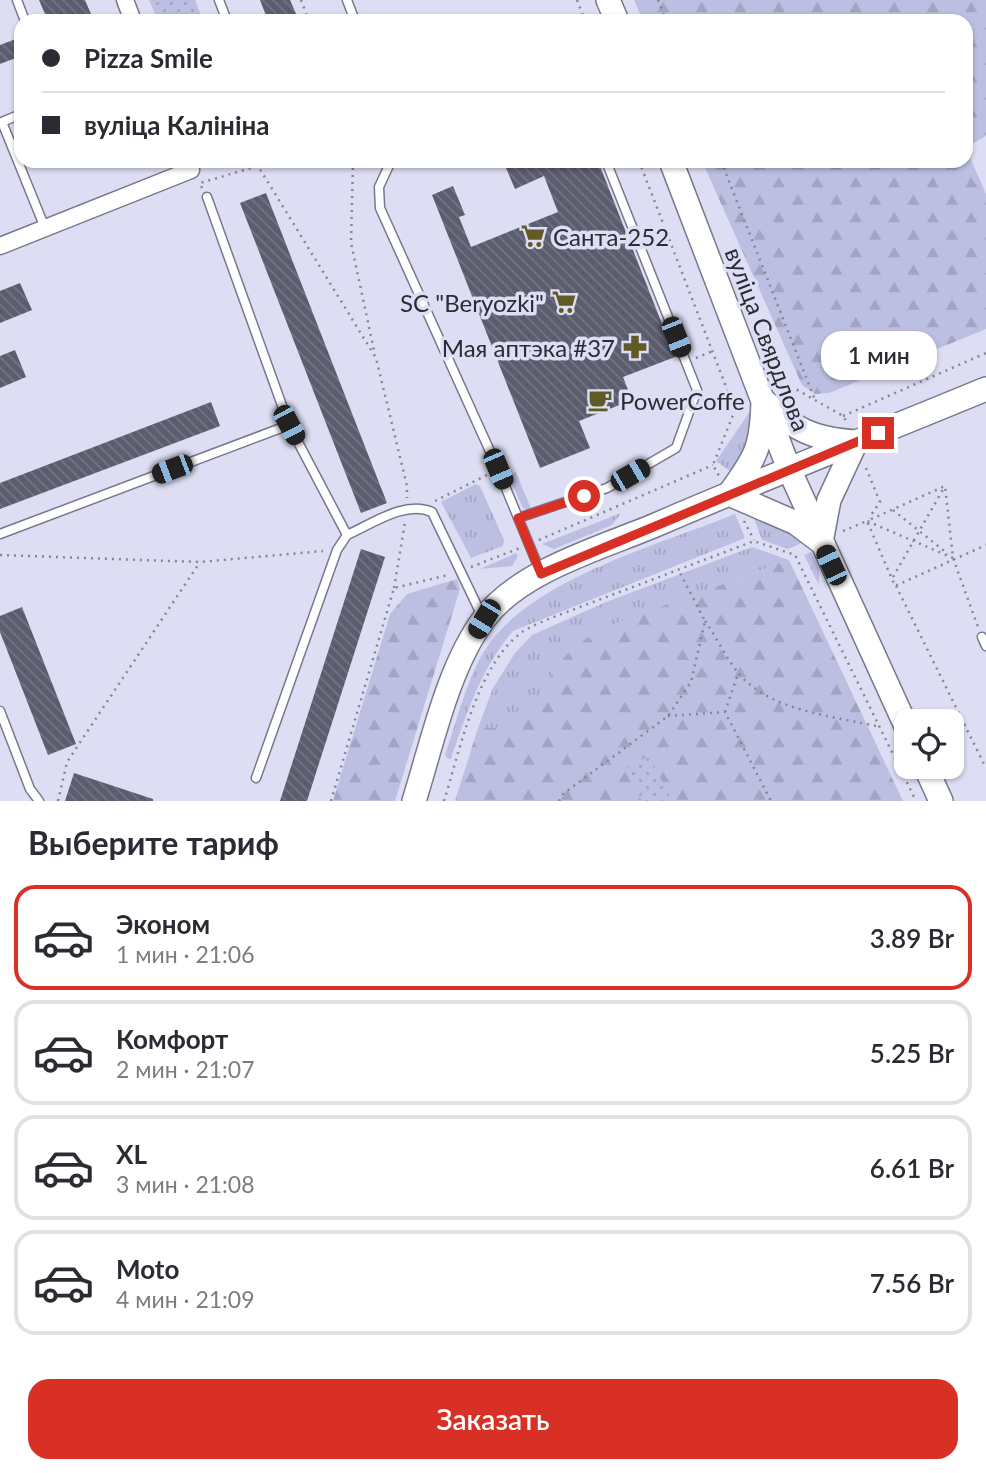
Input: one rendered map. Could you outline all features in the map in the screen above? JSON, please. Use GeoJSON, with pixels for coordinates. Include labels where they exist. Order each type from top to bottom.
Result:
{"type":"FeatureCollection","features":[{"type":"Feature","properties":{"kind":"main road","name":"вуліца Свярдлова"},"geometry":{"type":"LineString","coordinates":[[674,168],[774,396],[789,469],[827,539],[899,709]]}},
{"type":"Feature","properties":{"kind":"main road"},"geometry":{"type":"LineString","coordinates":[[414,801],[444,704],[467,648],[484,619],[510,593],[541,574],[986,389]]}},
{"type":"Feature","properties":{"kind":"main road"},"geometry":{"type":"LineString","coordinates":[[774,396],[790,425],[821,439],[857,444]]}},
{"type":"Feature","properties":{"kind":"main road"},"geometry":{"type":"LineString","coordinates":[[730,496],[762,439],[774,396]]}},
{"type":"Feature","properties":{"kind":"main road"},"geometry":{"type":"LineString","coordinates":[[730,496],[827,539],[829,500],[857,444]]}},
{"type":"Feature","properties":{"kind":"main road"},"geometry":{"type":"LineString","coordinates":[[931,779],[941,801]]}},
{"type":"Feature","properties":{"kind":"street"},"geometry":{"type":"LineString","coordinates":[[0,246],[182,168]]}},
{"type":"Feature","properties":{"kind":"lane"},"geometry":{"type":"LineString","coordinates":[[14,117],[2,122],[14,152]]}},
{"type":"Feature","properties":{"kind":"lane"},"geometry":{"type":"LineString","coordinates":[[21,168],[45,228]]}},
{"type":"Feature","properties":{"kind":"lane"},"geometry":{"type":"LineString","coordinates":[[388,168],[379,187],[380,208],[498,469],[541,574]]}},
{"type":"Feature","properties":{"kind":"lane"},"geometry":{"type":"LineString","coordinates":[[518,518],[607,488],[676,448],[697,390],[609,168]]}},
{"type":"Feature","properties":{"kind":"lane"},"geometry":{"type":"LineString","coordinates":[[207,197],[289,425],[347,536]]}},
{"type":"Feature","properties":{"kind":"lane"},"geometry":{"type":"LineString","coordinates":[[0,534],[289,425]]}},
{"type":"Feature","properties":{"kind":"lane"},"geometry":{"type":"LineString","coordinates":[[256,778],[337,550],[347,536],[407,508],[421,508],[432,512],[484,619]]}},
{"type":"Feature","properties":{"kind":"lane"},"geometry":{"type":"LineString","coordinates":[[0,711],[30,789],[39,801]]}},
{"type":"Feature","properties":{"kind":"path"},"geometry":{"type":"LineString","coordinates":[[207,197],[200,183],[251,168]]}},
{"type":"Feature","properties":{"kind":"path"},"geometry":{"type":"LineString","coordinates":[[259,168],[376,358]]}},
{"type":"Feature","properties":{"kind":"path"},"geometry":{"type":"LineString","coordinates":[[353,168],[351,243],[407,486],[407,508],[394,588]]}},
{"type":"Feature","properties":{"kind":"path"},"geometry":{"type":"LineString","coordinates":[[642,168],[736,410],[713,465],[754,541]]}},
{"type":"Feature","properties":{"kind":"path"},"geometry":{"type":"LineString","coordinates":[[724,168],[816,400]]}},
{"type":"Feature","properties":{"kind":"path"},"geometry":{"type":"LineString","coordinates":[[686,362],[713,351]]}},
{"type":"Feature","properties":{"kind":"path"},"geometry":{"type":"LineString","coordinates":[[843,416],[986,354]]}},
{"type":"Feature","properties":{"kind":"path"},"geometry":{"type":"LineString","coordinates":[[774,396],[794,388],[843,416],[880,502],[867,520]]}},
{"type":"Feature","properties":{"kind":"path"},"geometry":{"type":"LineString","coordinates":[[421,508],[498,469]]}},
{"type":"Feature","properties":{"kind":"path"},"geometry":{"type":"LineString","coordinates":[[827,539],[945,486]]}},
{"type":"Feature","properties":{"kind":"path"},"geometry":{"type":"LineString","coordinates":[[892,578],[945,486]]}},
{"type":"Feature","properties":{"kind":"path"},"geometry":{"type":"LineString","coordinates":[[945,486],[953,558],[984,642]]}},
{"type":"Feature","properties":{"kind":"path"},"geometry":{"type":"LineString","coordinates":[[892,509],[953,558]]}},
{"type":"Feature","properties":{"kind":"path"},"geometry":{"type":"LineString","coordinates":[[867,520],[953,558]]}},
{"type":"Feature","properties":{"kind":"path"},"geometry":{"type":"LineString","coordinates":[[867,520],[895,586],[986,768]]}},
{"type":"Feature","properties":{"kind":"path"},"geometry":{"type":"LineString","coordinates":[[444,801],[475,705],[496,662],[521,633],[551,618],[754,541],[795,555],[916,801]]}},
{"type":"Feature","properties":{"kind":"path"},"geometry":{"type":"LineString","coordinates":[[895,586],[986,545]]}},
{"type":"Feature","properties":{"kind":"path"},"geometry":{"type":"LineString","coordinates":[[0,555],[200,562],[337,550]]}},
{"type":"Feature","properties":{"kind":"path"},"geometry":{"type":"LineString","coordinates":[[58,801],[67,762],[200,562]]}},
{"type":"Feature","properties":{"kind":"path"},"geometry":{"type":"LineString","coordinates":[[678,569],[705,621],[738,674],[759,693],[880,727]]}},
{"type":"Feature","properties":{"kind":"path"},"geometry":{"type":"LineString","coordinates":[[559,801],[563,794],[628,743],[668,716],[691,682],[705,621]]}},
{"type":"Feature","properties":{"kind":"path"},"geometry":{"type":"LineString","coordinates":[[738,674],[725,712],[771,801]]}},
{"type":"Feature","properties":{"kind":"path"},"geometry":{"type":"LineString","coordinates":[[668,716],[725,712]]}},
{"type":"Feature","properties":{"kind":"green space"},"geometry":{"type":"Polygon","coordinates":[[[149,0],[195,0],[200,14],[155,14],[149,0]]]}},
{"type":"Feature","properties":{"kind":"green space"},"geometry":{"type":"Polygon","coordinates":[[[634,0],[986,0],[986,136],[973,143],[973,14],[640,14],[634,0]]]}},
{"type":"Feature","properties":{"kind":"green space"},"geometry":{"type":"Polygon","coordinates":[[[973,164],[986,194],[986,329],[829,393],[815,394],[802,385],[705,168],[973,168],[973,164]]]}},
{"type":"Feature","properties":{"kind":"green space"},"geometry":{"type":"Polygon","coordinates":[[[751,410],[755,411],[747,445],[740,462],[730,471],[716,461],[751,410]]]}},
{"type":"Feature","properties":{"kind":"green space"},"geometry":{"type":"Polygon","coordinates":[[[516,472],[531,511],[523,508],[508,475],[516,472]]]}},
{"type":"Feature","properties":{"kind":"green space"},"geometry":{"type":"Polygon","coordinates":[[[476,484],[480,486],[504,540],[503,546],[471,558],[441,502],[476,484]]]}},
{"type":"Feature","properties":{"kind":"green space"},"geometry":{"type":"Polygon","coordinates":[[[621,513],[612,525],[554,549],[542,544],[621,513]]]}},
{"type":"Feature","properties":{"kind":"green space"},"geometry":{"type":"Polygon","coordinates":[[[735,514],[745,538],[513,631],[484,675],[451,759],[447,758],[445,755],[476,667],[491,641],[513,618],[539,598],[604,565],[735,514]]]}},
{"type":"Feature","properties":{"kind":"green space"},"geometry":{"type":"Polygon","coordinates":[[[753,516],[790,529],[804,542],[788,549],[762,540],[753,516]]]}},
{"type":"Feature","properties":{"kind":"green space"},"geometry":{"type":"Polygon","coordinates":[[[752,547],[789,560],[612,625],[555,671],[536,708],[519,724],[498,729],[478,728],[493,688],[515,653],[532,635],[606,602],[752,547]]]}},
{"type":"Feature","properties":{"kind":"green space"},"geometry":{"type":"Polygon","coordinates":[[[811,552],[819,569],[819,585],[804,555],[811,552]]]}},
{"type":"Feature","properties":{"kind":"green space"},"geometry":{"type":"Polygon","coordinates":[[[516,553],[518,556],[512,566],[480,569],[516,553]]]}},
{"type":"Feature","properties":{"kind":"green space"},"geometry":{"type":"Polygon","coordinates":[[[789,560],[903,801],[455,801],[478,728],[503,727],[520,721],[531,712],[562,660],[576,646],[597,632],[621,622],[789,560]]]}},
{"type":"Feature","properties":{"kind":"green space"},"geometry":{"type":"Polygon","coordinates":[[[457,579],[460,589],[395,801],[333,801],[390,614],[407,594],[457,579]]]}},
{"type":"Feature","properties":{"kind":"green space"},"geometry":{"type":"Polygon","coordinates":[[[649,756],[672,801],[642,801],[625,768],[649,756]]]}},
{"type":"Feature","properties":{"kind":"building"},"geometry":{"type":"Polygon","coordinates":[[[39,0],[85,0],[91,14],[45,14],[39,0]]]}},
{"type":"Feature","properties":{"kind":"building"},"geometry":{"type":"Polygon","coordinates":[[[260,0],[290,0],[296,14],[265,14],[260,0]]]}},
{"type":"Feature","properties":{"kind":"building"},"geometry":{"type":"Polygon","coordinates":[[[14,40],[14,59],[0,64],[0,45],[14,40]]]}},
{"type":"Feature","properties":{"kind":"building","name":"SC \"Beryozki\""},"geometry":{"type":"Polygon","coordinates":[[[506,168],[601,168],[675,357],[623,377],[632,400],[579,421],[590,448],[540,468],[432,195],[453,186],[465,215],[459,217],[471,247],[558,212],[544,176],[515,189],[506,168]]]}},
{"type":"Feature","properties":{"kind":"building"},"geometry":{"type":"Polygon","coordinates":[[[266,193],[387,503],[361,513],[240,203],[266,193]]]}},
{"type":"Feature","properties":{"kind":"building"},"geometry":{"type":"Polygon","coordinates":[[[20,283],[32,310],[0,323],[0,291],[20,283]]]}},
{"type":"Feature","properties":{"kind":"building"},"geometry":{"type":"Polygon","coordinates":[[[15,350],[26,377],[0,388],[0,356],[15,350]]]}},
{"type":"Feature","properties":{"kind":"building"},"geometry":{"type":"Polygon","coordinates":[[[211,402],[220,426],[0,509],[0,483],[211,402]]]}},
{"type":"Feature","properties":{"kind":"building"},"geometry":{"type":"Polygon","coordinates":[[[361,549],[385,557],[307,801],[280,801],[361,549]]]}},
{"type":"Feature","properties":{"kind":"building"},"geometry":{"type":"Polygon","coordinates":[[[22,607],[76,744],[48,755],[0,632],[0,616],[22,607]]]}},
{"type":"Feature","properties":{"kind":"building"},"geometry":{"type":"Polygon","coordinates":[[[74,773],[153,799],[153,801],[65,801],[74,773]]]}},
{"type":"Feature","properties":{"kind":"place","name":"Санта-252"},"geometry":{"type":"Point","coordinates":[533,236]}},
{"type":"Feature","properties":{"kind":"place","name":"SC \"Beryozki\""},"geometry":{"type":"Point","coordinates":[564,302]}},
{"type":"Feature","properties":{"kind":"place","name":"Мая аптэка #37"},"geometry":{"type":"Point","coordinates":[635,347]}},
{"type":"Feature","properties":{"kind":"place","name":"PowerCoffe"},"geometry":{"type":"Point","coordinates":[600,400]}},
{"type":"Feature","properties":{"kind":"route"},"geometry":{"type":"LineString","coordinates":[[584,496],[518,518],[541,574],[878,433]]}}]}
